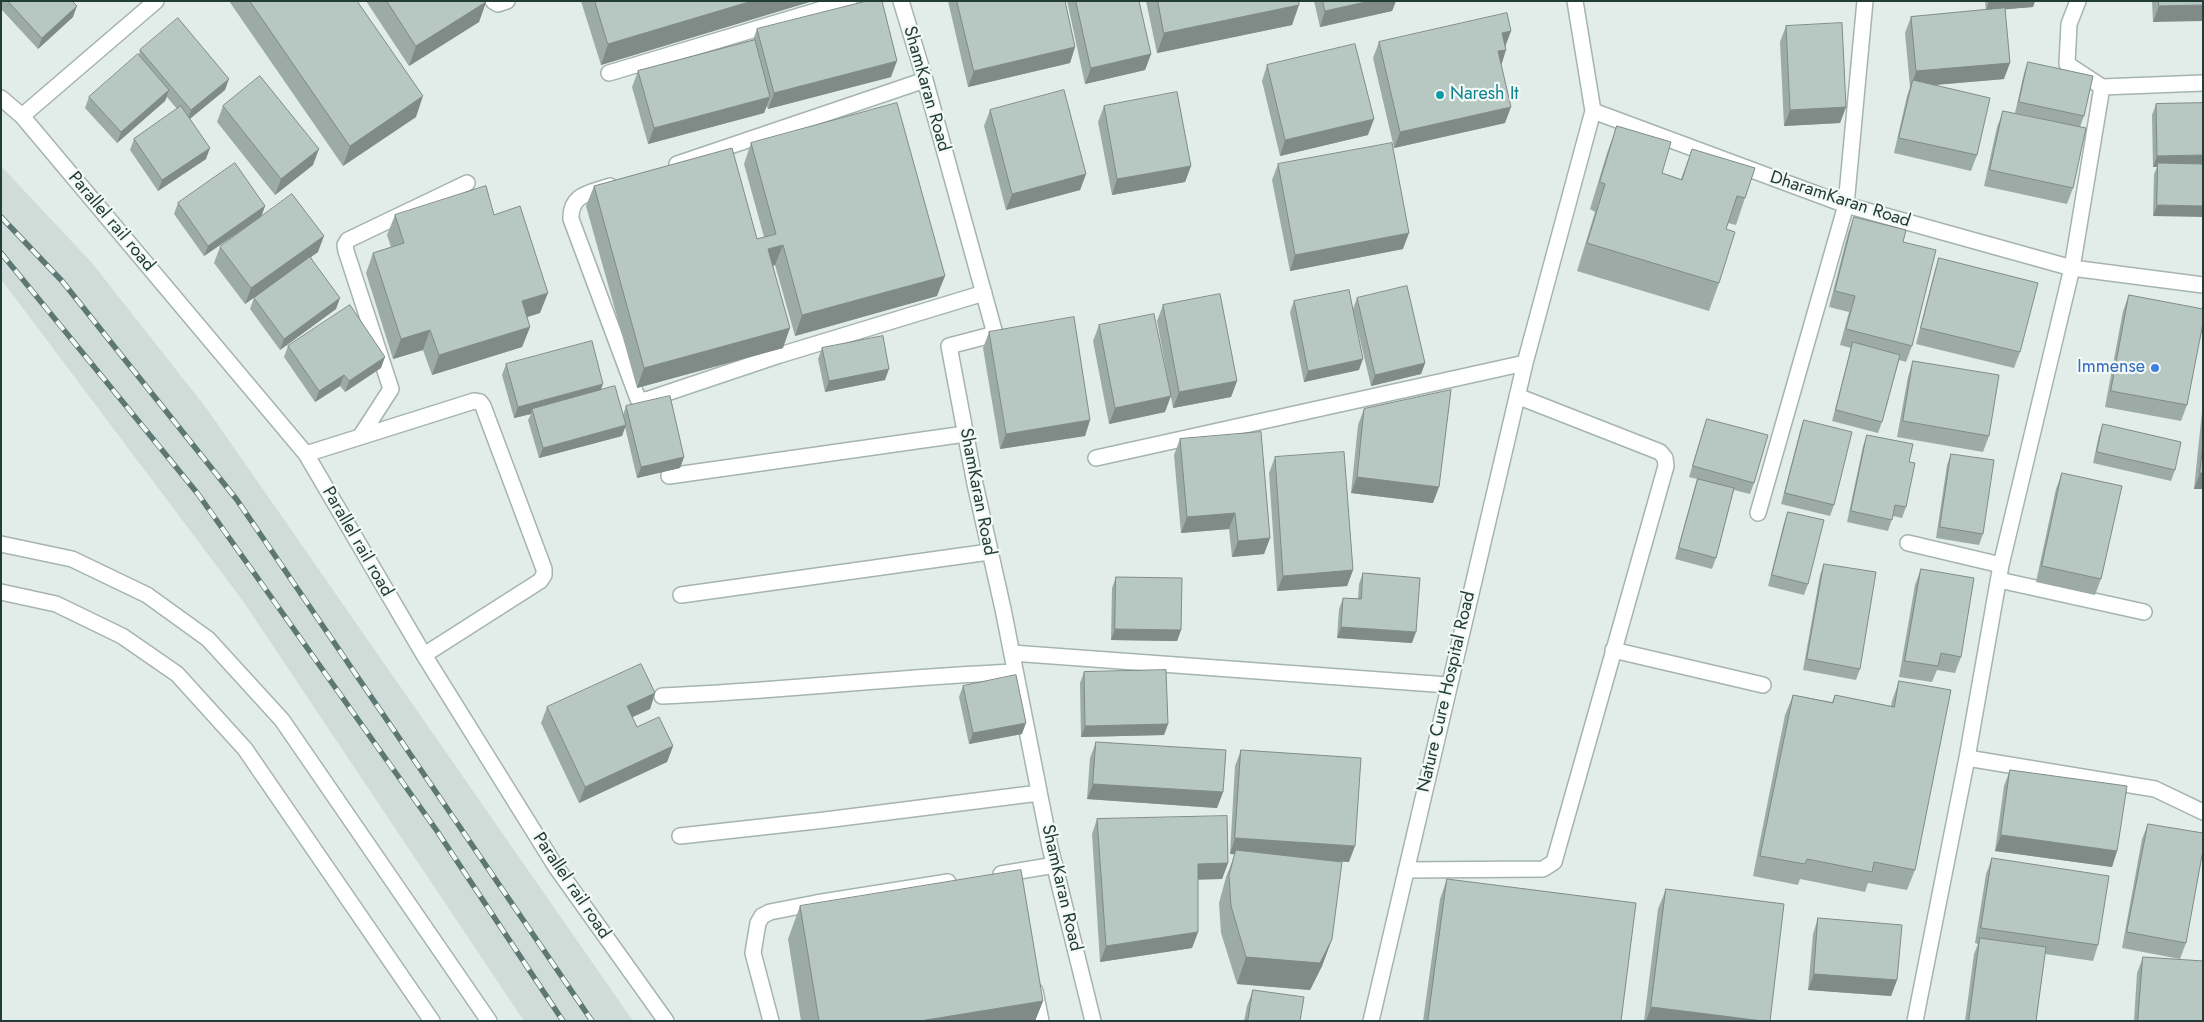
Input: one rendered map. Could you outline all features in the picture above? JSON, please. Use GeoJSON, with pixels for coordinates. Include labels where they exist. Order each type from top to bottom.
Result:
{"type":"FeatureCollection","features":[{"type":"Feature","properties":{"kind":"street"},"geometry":{"type":"LineString","coordinates":[[22,116],[156,1]]}},
{"type":"Feature","properties":{"kind":"street"},"geometry":{"type":"LineString","coordinates":[[493,1],[498,4],[507,1]]}},
{"type":"Feature","properties":{"kind":"street"},"geometry":{"type":"LineString","coordinates":[[609,74],[849,1]]}},
{"type":"Feature","properties":{"kind":"street","name":"ShamKaran Road"},"geometry":{"type":"LineString","coordinates":[[901,1],[925,80],[995,334],[949,346],[989,552],[1012,653],[1054,865],[1093,1021]]}},
{"type":"Feature","properties":{"kind":"street"},"geometry":{"type":"LineString","coordinates":[[1575,1],[1593,111]]}},
{"type":"Feature","properties":{"kind":"street"},"geometry":{"type":"LineString","coordinates":[[1758,513],[1846,205],[1865,1]]}},
{"type":"Feature","properties":{"kind":"street"},"geometry":{"type":"LineString","coordinates":[[2078,1],[2069,24],[2067,64],[2102,87],[2203,82]]}},
{"type":"Feature","properties":{"kind":"street"},"geometry":{"type":"LineString","coordinates":[[659,170],[925,80]]}},
{"type":"Feature","properties":{"kind":"street"},"geometry":{"type":"LineString","coordinates":[[1915,1021],[1968,758],[2001,564],[2072,268],[2102,87]]}},
{"type":"Feature","properties":{"kind":"street","name":"Parallel rail road"},"geometry":{"type":"LineString","coordinates":[[1,98],[22,116],[306,454],[424,654],[556,868],[666,1021]]}},
{"type":"Feature","properties":{"kind":"street","name":"DharamKaran Road"},"geometry":{"type":"LineString","coordinates":[[1593,111],[1846,205],[2072,268],[2203,285]]}},
{"type":"Feature","properties":{"kind":"street","name":"Nature Cure Hospital Road"},"geometry":{"type":"LineString","coordinates":[[1371,1021],[1448,685],[1525,363],[1593,111]]}},
{"type":"Feature","properties":{"kind":"street"},"geometry":{"type":"LineString","coordinates":[[622,182],[575,200],[570,208],[571,219],[638,399],[646,400],[780,355],[984,293]]}},
{"type":"Feature","properties":{"kind":"street"},"geometry":{"type":"LineString","coordinates":[[360,436],[391,389],[345,245],[348,240],[467,183]]}},
{"type":"Feature","properties":{"kind":"street"},"geometry":{"type":"LineString","coordinates":[[1096,458],[1525,363]]}},
{"type":"Feature","properties":{"kind":"street"},"geometry":{"type":"LineString","coordinates":[[1406,870],[1537,870],[1549,867],[1554,862],[1666,466],[1665,458],[1654,449],[1517,396]]}},
{"type":"Feature","properties":{"kind":"street"},"geometry":{"type":"LineString","coordinates":[[306,454],[474,401],[480,402],[483,406],[544,570],[544,575],[540,581],[424,654]]}},
{"type":"Feature","properties":{"kind":"street"},"geometry":{"type":"LineString","coordinates":[[669,476],[966,434]]}},
{"type":"Feature","properties":{"kind":"street"},"geometry":{"type":"LineString","coordinates":[[1908,543],[2001,564]]}},
{"type":"Feature","properties":{"kind":"street"},"geometry":{"type":"LineString","coordinates":[[1,544],[72,559],[147,595],[208,639],[282,720],[489,1021]]}},
{"type":"Feature","properties":{"kind":"street"},"geometry":{"type":"LineString","coordinates":[[681,595],[989,552]]}},
{"type":"Feature","properties":{"kind":"street"},"geometry":{"type":"LineString","coordinates":[[1999,580],[2144,612]]}},
{"type":"Feature","properties":{"kind":"street"},"geometry":{"type":"LineString","coordinates":[[1,592],[56,604],[122,636],[177,674],[245,749],[432,1021]]}},
{"type":"Feature","properties":{"kind":"street"},"geometry":{"type":"LineString","coordinates":[[1613,650],[1763,685]]}},
{"type":"Feature","properties":{"kind":"street"},"geometry":{"type":"LineString","coordinates":[[1012,653],[1448,685]]}},
{"type":"Feature","properties":{"kind":"street"},"geometry":{"type":"LineString","coordinates":[[662,696],[734,693],[941,675],[1015,672]]}},
{"type":"Feature","properties":{"kind":"street"},"geometry":{"type":"LineString","coordinates":[[1968,758],[2154,788],[2203,812]]}},
{"type":"Feature","properties":{"kind":"street"},"geometry":{"type":"LineString","coordinates":[[680,836],[1039,793]]}},
{"type":"Feature","properties":{"kind":"street"},"geometry":{"type":"LineString","coordinates":[[983,876],[1054,865]]}},
{"type":"Feature","properties":{"kind":"street"},"geometry":{"type":"LineString","coordinates":[[1012,872],[1016,890]]}},
{"type":"Feature","properties":{"kind":"street"},"geometry":{"type":"LineString","coordinates":[[771,1021],[754,954],[758,923],[762,916],[770,912],[816,903],[963,879]]}},
{"type":"Feature","properties":{"kind":"street"},"geometry":{"type":"LineString","coordinates":[[1032,974],[1041,1021]]}},
{"type":"Feature","properties":{"kind":"shaded area"},"geometry":{"type":"Polygon","coordinates":[[[1,166],[92,263],[207,409],[633,1021],[524,1021],[243,601],[1,279],[1,166]]]}},
{"type":"Feature","properties":{"kind":"building"},"geometry":{"type":"Polygon","coordinates":[[[8,1],[72,1],[77,6],[42,38],[8,1]]]}},
{"type":"Feature","properties":{"kind":"building"},"geometry":{"type":"Polygon","coordinates":[[[250,1],[357,1],[423,96],[350,146],[250,1]]]}},
{"type":"Feature","properties":{"kind":"building"},"geometry":{"type":"Polygon","coordinates":[[[387,1],[486,1],[486,2],[416,46],[387,1]]]}},
{"type":"Feature","properties":{"kind":"building"},"geometry":{"type":"Polygon","coordinates":[[[595,1],[752,1],[608,44],[595,1]]]}},
{"type":"Feature","properties":{"kind":"building"},"geometry":{"type":"Polygon","coordinates":[[[867,1],[882,1],[897,61],[774,93],[757,29],[867,1]]]}},
{"type":"Feature","properties":{"kind":"building"},"geometry":{"type":"Polygon","coordinates":[[[957,1],[1065,1],[1075,47],[974,71],[957,1]]]}},
{"type":"Feature","properties":{"kind":"building"},"geometry":{"type":"Polygon","coordinates":[[[1076,1],[1139,1],[1151,54],[1091,68],[1076,1]]]}},
{"type":"Feature","properties":{"kind":"building"},"geometry":{"type":"Polygon","coordinates":[[[1158,1],[1299,1],[1299,5],[1164,33],[1158,1]]]}},
{"type":"Feature","properties":{"kind":"building"},"geometry":{"type":"Polygon","coordinates":[[[1323,1],[1370,1],[1325,11],[1323,1]]]}},
{"type":"Feature","properties":{"kind":"building"},"geometry":{"type":"Polygon","coordinates":[[[2159,1],[2203,1],[2203,5],[2159,6],[2159,1]]]}},
{"type":"Feature","properties":{"kind":"building"},"geometry":{"type":"Polygon","coordinates":[[[2005,8],[2010,63],[1916,71],[1911,17],[2005,8]]]}},
{"type":"Feature","properties":{"kind":"building","name":"Naresh It"},"geometry":{"type":"Polygon","coordinates":[[[1507,13],[1511,31],[1502,33],[1506,50],[1498,51],[1511,107],[1400,132],[1379,42],[1507,13]]]}},
{"type":"Feature","properties":{"kind":"building"},"geometry":{"type":"Polygon","coordinates":[[[178,18],[229,79],[191,110],[140,50],[178,18]]]}},
{"type":"Feature","properties":{"kind":"building"},"geometry":{"type":"Polygon","coordinates":[[[1842,23],[1846,107],[1790,110],[1786,26],[1842,23]]]}},
{"type":"Feature","properties":{"kind":"building"},"geometry":{"type":"Polygon","coordinates":[[[755,40],[770,97],[654,128],[638,71],[755,40]]]}},
{"type":"Feature","properties":{"kind":"building"},"geometry":{"type":"Polygon","coordinates":[[[1355,44],[1374,119],[1285,140],[1267,65],[1355,44]]]}},
{"type":"Feature","properties":{"kind":"building"},"geometry":{"type":"Polygon","coordinates":[[[138,54],[169,90],[121,132],[89,97],[138,54]]]}},
{"type":"Feature","properties":{"kind":"building"},"geometry":{"type":"Polygon","coordinates":[[[2028,62],[2093,76],[2084,116],[2019,102],[2028,62]]]}},
{"type":"Feature","properties":{"kind":"building"},"geometry":{"type":"Polygon","coordinates":[[[260,76],[319,149],[281,179],[223,106],[260,76]]]}},
{"type":"Feature","properties":{"kind":"building"},"geometry":{"type":"Polygon","coordinates":[[[1913,80],[1990,98],[1977,155],[1899,138],[1913,80]]]}},
{"type":"Feature","properties":{"kind":"building"},"geometry":{"type":"Polygon","coordinates":[[[1064,90],[1086,174],[1012,194],[990,110],[1064,90]]]}},
{"type":"Feature","properties":{"kind":"building"},"geometry":{"type":"Polygon","coordinates":[[[1177,92],[1191,166],[1117,179],[1104,106],[1177,92]]]}},
{"type":"Feature","properties":{"kind":"building"},"geometry":{"type":"Polygon","coordinates":[[[897,103],[945,276],[802,315],[783,245],[768,249],[790,328],[644,368],[594,186],[732,148],[757,239],[776,234],[751,143],[897,103]]]}},
{"type":"Feature","properties":{"kind":"building"},"geometry":{"type":"Polygon","coordinates":[[[2203,103],[2203,155],[2157,156],[2156,104],[2203,103]]]}},
{"type":"Feature","properties":{"kind":"building"},"geometry":{"type":"Polygon","coordinates":[[[181,106],[210,148],[162,180],[134,139],[181,106]]]}},
{"type":"Feature","properties":{"kind":"building"},"geometry":{"type":"Polygon","coordinates":[[[2003,111],[2086,128],[2073,188],[1990,170],[2003,111]]]}},
{"type":"Feature","properties":{"kind":"building"},"geometry":{"type":"Polygon","coordinates":[[[1617,126],[1671,142],[1662,173],[1682,180],[1692,149],[1755,168],[1745,198],[1737,196],[1726,229],[1735,232],[1719,283],[1587,243],[1605,184],[1600,182],[1617,126]]]}},
{"type":"Feature","properties":{"kind":"building"},"geometry":{"type":"Polygon","coordinates":[[[1392,143],[1409,233],[1295,255],[1278,164],[1392,143]]]}},
{"type":"Feature","properties":{"kind":"building"},"geometry":{"type":"Polygon","coordinates":[[[235,163],[265,206],[208,246],[178,203],[235,163]]]}},
{"type":"Feature","properties":{"kind":"building"},"geometry":{"type":"Polygon","coordinates":[[[2158,163],[2203,164],[2203,206],[2157,205],[2158,163]]]}},
{"type":"Feature","properties":{"kind":"building"},"geometry":{"type":"Polygon","coordinates":[[[486,186],[494,215],[520,206],[548,293],[522,301],[530,327],[439,355],[430,330],[401,339],[373,253],[404,243],[395,215],[486,186]]]}},
{"type":"Feature","properties":{"kind":"building"},"geometry":{"type":"Polygon","coordinates":[[[292,194],[324,236],[251,288],[220,247],[292,194]]]}},
{"type":"Feature","properties":{"kind":"building"},"geometry":{"type":"Polygon","coordinates":[[[1854,217],[1906,230],[1903,242],[1936,250],[1912,346],[1846,329],[1855,296],[1835,291],[1854,217]]]}},
{"type":"Feature","properties":{"kind":"building"},"geometry":{"type":"Polygon","coordinates":[[[310,257],[340,298],[284,339],[254,298],[310,257]]]}},
{"type":"Feature","properties":{"kind":"building"},"geometry":{"type":"Polygon","coordinates":[[[1939,258],[2038,283],[2020,352],[1921,328],[1939,258]]]}},
{"type":"Feature","properties":{"kind":"building"},"geometry":{"type":"Polygon","coordinates":[[[1407,286],[1425,363],[1375,375],[1357,298],[1407,286]]]}},
{"type":"Feature","properties":{"kind":"building"},"geometry":{"type":"Polygon","coordinates":[[[1349,290],[1363,359],[1308,371],[1294,301],[1349,290]]]}},
{"type":"Feature","properties":{"kind":"building"},"geometry":{"type":"Polygon","coordinates":[[[1220,294],[1237,381],[1179,392],[1163,305],[1220,294]]]}},
{"type":"Feature","properties":{"kind":"building"},"geometry":{"type":"Polygon","coordinates":[[[2129,295],[2203,309],[2203,323],[2187,405],[2111,391],[2129,295]]]}},
{"type":"Feature","properties":{"kind":"building"},"geometry":{"type":"Polygon","coordinates":[[[350,305],[385,357],[349,381],[344,375],[319,391],[288,346],[350,305]]]}},
{"type":"Feature","properties":{"kind":"building"},"geometry":{"type":"Polygon","coordinates":[[[1154,314],[1171,396],[1115,408],[1099,325],[1154,314]]]}},
{"type":"Feature","properties":{"kind":"building"},"geometry":{"type":"Polygon","coordinates":[[[1074,317],[1090,420],[1006,434],[989,332],[1074,317]]]}},
{"type":"Feature","properties":{"kind":"building"},"geometry":{"type":"Polygon","coordinates":[[[883,336],[889,369],[829,381],[822,348],[883,336]]]}},
{"type":"Feature","properties":{"kind":"building"},"geometry":{"type":"Polygon","coordinates":[[[592,341],[603,384],[518,407],[506,364],[592,341]]]}},
{"type":"Feature","properties":{"kind":"building"},"geometry":{"type":"Polygon","coordinates":[[[1853,342],[1900,355],[1882,422],[1836,410],[1853,342]]]}},
{"type":"Feature","properties":{"kind":"building"},"geometry":{"type":"Polygon","coordinates":[[[1913,361],[1999,375],[1989,436],[1903,421],[1913,361]]]}},
{"type":"Feature","properties":{"kind":"building"},"geometry":{"type":"Polygon","coordinates":[[[615,386],[626,425],[543,448],[532,409],[615,386]]]}},
{"type":"Feature","properties":{"kind":"building"},"geometry":{"type":"Polygon","coordinates":[[[1451,390],[1439,487],[1357,477],[1364,409],[1451,390]]]}},
{"type":"Feature","properties":{"kind":"building"},"geometry":{"type":"Polygon","coordinates":[[[670,396],[684,457],[641,467],[626,406],[670,396]]]}},
{"type":"Feature","properties":{"kind":"building"},"geometry":{"type":"Polygon","coordinates":[[[1707,419],[1768,435],[1754,483],[1693,466],[1707,419]]]}},
{"type":"Feature","properties":{"kind":"building"},"geometry":{"type":"Polygon","coordinates":[[[1804,420],[1852,432],[1834,505],[1785,493],[1804,420]]]}},
{"type":"Feature","properties":{"kind":"building"},"geometry":{"type":"Polygon","coordinates":[[[2103,424],[2181,442],[2175,470],[2097,452],[2103,424]]]}},
{"type":"Feature","properties":{"kind":"building"},"geometry":{"type":"Polygon","coordinates":[[[1261,432],[1270,538],[1238,541],[1235,513],[1187,517],[1180,439],[1261,432]]]}},
{"type":"Feature","properties":{"kind":"building"},"geometry":{"type":"Polygon","coordinates":[[[1867,435],[1913,444],[1909,462],[1915,463],[1906,507],[1895,505],[1892,520],[1851,511],[1867,435]]]}},
{"type":"Feature","properties":{"kind":"building"},"geometry":{"type":"Polygon","coordinates":[[[2203,445],[2203,473],[2200,473],[2203,445]]]}},
{"type":"Feature","properties":{"kind":"building"},"geometry":{"type":"Polygon","coordinates":[[[1344,452],[1353,570],[1283,576],[1275,457],[1344,452]]]}},
{"type":"Feature","properties":{"kind":"building"},"geometry":{"type":"Polygon","coordinates":[[[1951,454],[1994,460],[1983,534],[1940,527],[1951,454]]]}},
{"type":"Feature","properties":{"kind":"building"},"geometry":{"type":"Polygon","coordinates":[[[2062,473],[2122,486],[2101,579],[2042,566],[2062,473]]]}},
{"type":"Feature","properties":{"kind":"building"},"geometry":{"type":"Polygon","coordinates":[[[1698,479],[1734,488],[1716,558],[1679,548],[1698,479]]]}},
{"type":"Feature","properties":{"kind":"building"},"geometry":{"type":"Polygon","coordinates":[[[1788,512],[1824,520],[1808,584],[1772,575],[1788,512]]]}},
{"type":"Feature","properties":{"kind":"building"},"geometry":{"type":"Polygon","coordinates":[[[1824,564],[1876,572],[1860,669],[1807,659],[1824,564]]]}},
{"type":"Feature","properties":{"kind":"building"},"geometry":{"type":"Polygon","coordinates":[[[1921,569],[1974,578],[1961,657],[1941,653],[1938,666],[1905,661],[1921,569]]]}},
{"type":"Feature","properties":{"kind":"building"},"geometry":{"type":"Polygon","coordinates":[[[1363,573],[1420,578],[1416,632],[1341,627],[1343,598],[1361,599],[1363,573]]]}},
{"type":"Feature","properties":{"kind":"building"},"geometry":{"type":"Polygon","coordinates":[[[1116,577],[1182,578],[1181,630],[1115,629],[1116,577]]]}},
{"type":"Feature","properties":{"kind":"building"},"geometry":{"type":"Polygon","coordinates":[[[641,664],[655,693],[627,706],[637,727],[659,717],[673,746],[585,787],[547,707],[641,664]]]}},
{"type":"Feature","properties":{"kind":"building"},"geometry":{"type":"Polygon","coordinates":[[[1166,670],[1168,724],[1085,726],[1084,672],[1166,670]]]}},
{"type":"Feature","properties":{"kind":"building"},"geometry":{"type":"Polygon","coordinates":[[[1016,675],[1026,723],[973,733],[963,686],[1016,675]]]}},
{"type":"Feature","properties":{"kind":"building"},"geometry":{"type":"Polygon","coordinates":[[[1899,681],[1951,690],[1915,870],[1874,862],[1872,872],[1807,859],[1805,864],[1760,856],[1793,695],[1833,703],[1835,695],[1894,707],[1899,681]]]}},
{"type":"Feature","properties":{"kind":"building"},"geometry":{"type":"Polygon","coordinates":[[[1096,742],[1226,750],[1223,792],[1093,784],[1096,742]]]}},
{"type":"Feature","properties":{"kind":"building"},"geometry":{"type":"Polygon","coordinates":[[[1241,750],[1361,758],[1355,846],[1235,838],[1241,750]]]}},
{"type":"Feature","properties":{"kind":"building"},"geometry":{"type":"Polygon","coordinates":[[[2010,770],[2127,786],[2117,851],[2001,835],[2010,770]]]}},
{"type":"Feature","properties":{"kind":"building"},"geometry":{"type":"Polygon","coordinates":[[[1227,816],[1228,863],[1198,864],[1198,932],[1106,946],[1097,819],[1227,816]]]}},
{"type":"Feature","properties":{"kind":"building"},"geometry":{"type":"Polygon","coordinates":[[[2148,824],[2203,833],[2203,850],[2186,943],[2127,932],[2148,824]]]}},
{"type":"Feature","properties":{"kind":"building"},"geometry":{"type":"Polygon","coordinates":[[[1236,850],[1342,862],[1332,939],[1320,963],[1246,957],[1231,906],[1229,876],[1236,850]]]}},
{"type":"Feature","properties":{"kind":"building"},"geometry":{"type":"Polygon","coordinates":[[[1992,858],[2109,876],[2098,945],[1981,928],[1992,858]]]}},
{"type":"Feature","properties":{"kind":"building"},"geometry":{"type":"Polygon","coordinates":[[[1021,870],[1043,1001],[920,1021],[819,1021],[800,906],[1021,870]]]}},
{"type":"Feature","properties":{"kind":"building"},"geometry":{"type":"Polygon","coordinates":[[[1447,879],[1636,903],[1621,1021],[1428,1021],[1447,879]]]}},
{"type":"Feature","properties":{"kind":"building"},"geometry":{"type":"Polygon","coordinates":[[[1666,889],[1784,904],[1770,1021],[1651,1007],[1666,889]]]}},
{"type":"Feature","properties":{"kind":"building"},"geometry":{"type":"Polygon","coordinates":[[[1818,918],[1902,925],[1897,980],[1814,974],[1818,918]]]}},
{"type":"Feature","properties":{"kind":"building"},"geometry":{"type":"Polygon","coordinates":[[[1980,938],[2046,947],[2036,1021],[1969,1021],[1980,938]]]}},
{"type":"Feature","properties":{"kind":"building"},"geometry":{"type":"Polygon","coordinates":[[[2143,957],[2203,961],[2203,1021],[2138,1021],[2143,957]]]}},
{"type":"Feature","properties":{"kind":"building"},"geometry":{"type":"Polygon","coordinates":[[[1253,990],[1304,997],[1300,1021],[1248,1021],[1253,990]]]}},
{"type":"Feature","properties":{"kind":"railway"},"geometry":{"type":"LineString","coordinates":[[1,217],[62,281],[237,500],[592,1021]]}},
{"type":"Feature","properties":{"kind":"railway"},"geometry":{"type":"LineString","coordinates":[[1,253],[198,494],[437,831],[563,1021]]}},
{"type":"Feature","properties":{"kind":"place","name":"Naresh It"},"geometry":{"type":"Point","coordinates":[1440,95]}},
{"type":"Feature","properties":{"kind":"place","name":"Immense"},"geometry":{"type":"Point","coordinates":[2155,368]}}]}
